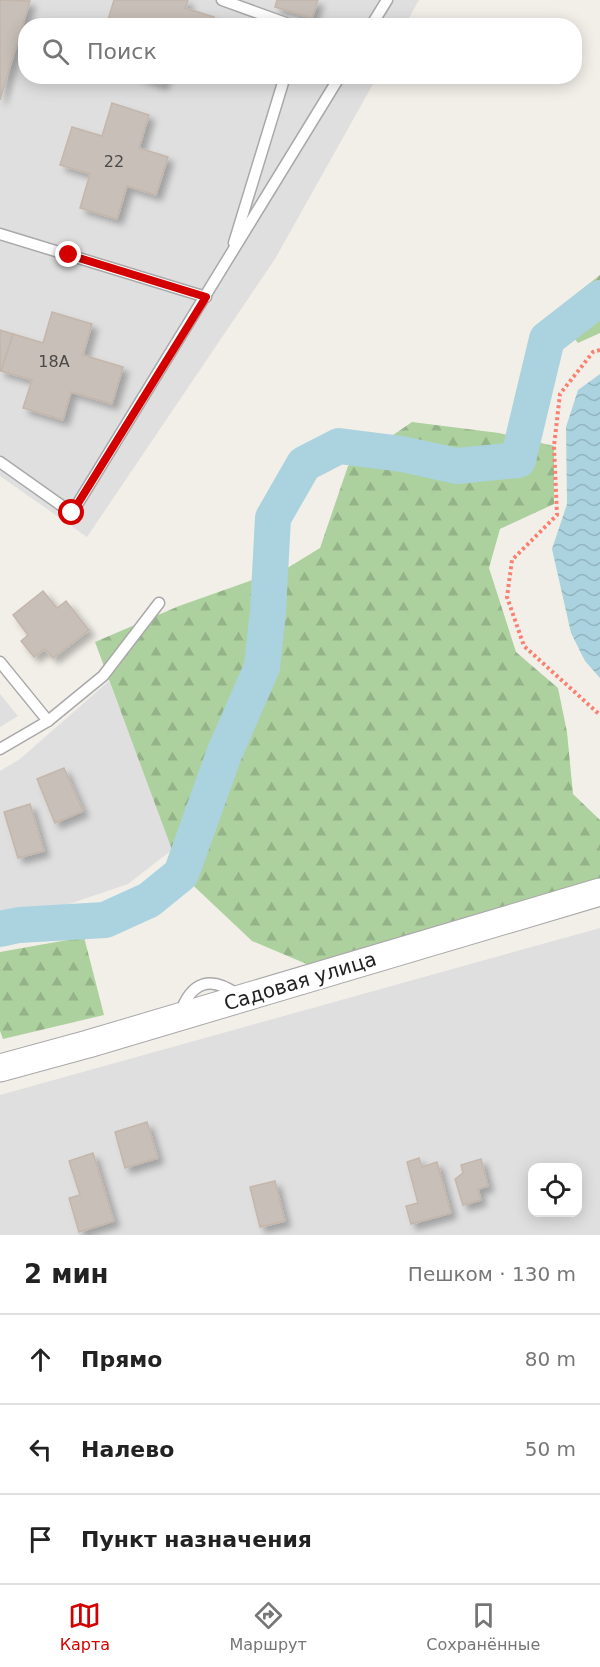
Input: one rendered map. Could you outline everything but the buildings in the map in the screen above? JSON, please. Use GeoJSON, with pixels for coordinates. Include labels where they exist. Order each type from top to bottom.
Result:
{"type":"FeatureCollection","features":[{"type":"Feature","properties":{"kind":"street","name":"Садовая улица"},"geometry":{"type":"LineString","coordinates":[[0,1068],[600,892]]}},
{"type":"Feature","properties":{"kind":"lane"},"geometry":{"type":"LineString","coordinates":[[222,0],[272,18]]}},
{"type":"Feature","properties":{"kind":"lane"},"geometry":{"type":"LineString","coordinates":[[376,18],[387,0]]}},
{"type":"Feature","properties":{"kind":"lane"},"geometry":{"type":"LineString","coordinates":[[230,258],[283,84]]}},
{"type":"Feature","properties":{"kind":"lane"},"geometry":{"type":"LineString","coordinates":[[0,462],[72,513],[335,84]]}},
{"type":"Feature","properties":{"kind":"lane"},"geometry":{"type":"LineString","coordinates":[[0,234],[206,297]]}},
{"type":"Feature","properties":{"kind":"lane"},"geometry":{"type":"LineString","coordinates":[[0,749],[48,721],[103,676],[159,603]]}},
{"type":"Feature","properties":{"kind":"lane"},"geometry":{"type":"LineString","coordinates":[[0,662],[48,721]]}},
{"type":"Feature","properties":{"kind":"path"},"geometry":{"type":"LineString","coordinates":[[600,350],[593,352],[560,394],[554,446],[557,515],[512,560],[507,597],[524,646],[600,715]]}},
{"type":"Feature","properties":{"kind":"shaded area"},"geometry":{"type":"Polygon","coordinates":[[[0,0],[419,0],[409,18],[18,18],[18,84],[373,84],[275,259],[87,537],[0,476],[0,0]]]}},
{"type":"Feature","properties":{"kind":"shaded area"},"geometry":{"type":"Polygon","coordinates":[[[109,681],[173,849],[128,884],[37,915],[0,916],[0,771],[20,759],[109,681]]]}},
{"type":"Feature","properties":{"kind":"shaded area"},"geometry":{"type":"Polygon","coordinates":[[[0,694],[18,716],[0,727],[0,694]]]}},
{"type":"Feature","properties":{"kind":"shaded area"},"geometry":{"type":"Polygon","coordinates":[[[600,928],[600,1235],[0,1235],[0,1095],[600,928]]]}},
{"type":"Feature","properties":{"kind":"green space"},"geometry":{"type":"Polygon","coordinates":[[[600,275],[600,333],[578,343],[553,312],[600,275]]]}},
{"type":"Feature","properties":{"kind":"green space"},"geometry":{"type":"Polygon","coordinates":[[[412,422],[499,433],[554,446],[554,504],[500,529],[489,568],[516,652],[558,688],[567,732],[573,794],[600,820],[600,878],[369,955],[309,965],[252,941],[181,874],[95,642],[179,606],[289,567],[320,548],[348,466],[412,422]]]}},
{"type":"Feature","properties":{"kind":"green space"},"geometry":{"type":"Polygon","coordinates":[[[84,937],[104,1015],[3,1039],[0,1031],[0,952],[84,937]]]}},
{"type":"Feature","properties":{"kind":"water"},"geometry":{"type":"Polygon","coordinates":[[[600,374],[600,678],[585,661],[571,633],[552,549],[567,504],[566,427],[578,390],[600,374]]]}},
{"type":"Feature","properties":{"kind":"waterway"},"geometry":{"type":"LineString","coordinates":[[0,929],[19,925],[105,920],[149,900],[181,874],[224,754],[262,667],[268,611],[273,518],[304,464],[339,446],[402,454],[457,466],[518,460],[547,339],[600,298]]}},
{"type":"Feature","properties":{"kind":"route"},"geometry":{"type":"LineString","coordinates":[[69,255],[206,297],[72,513]]}}]}
